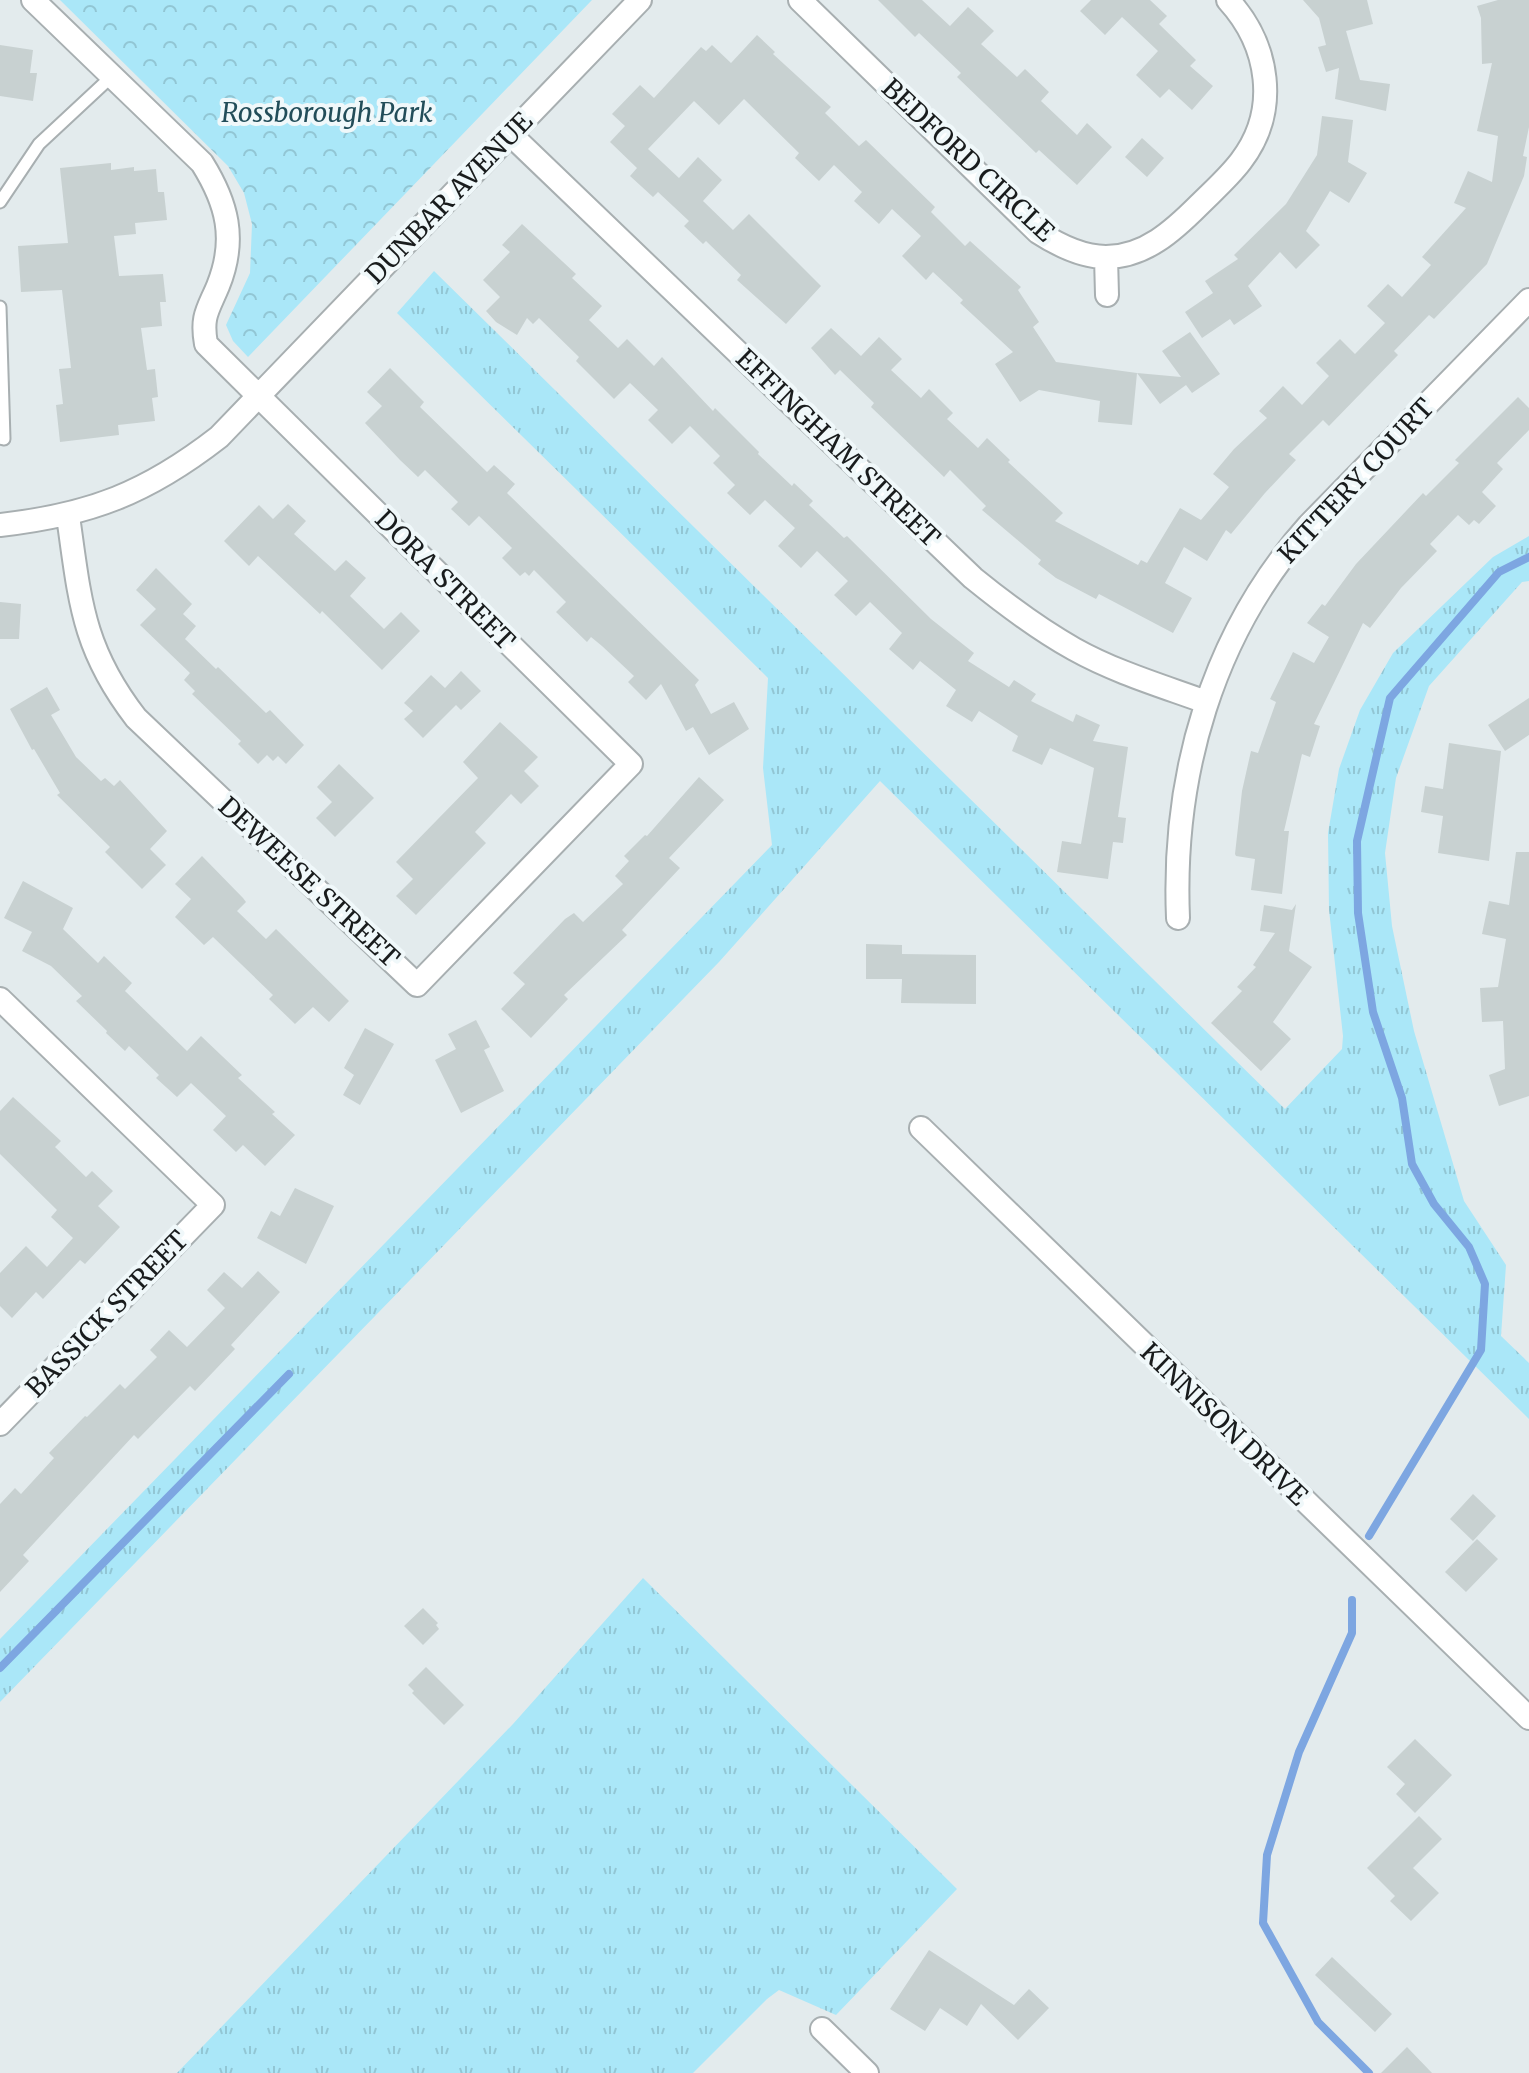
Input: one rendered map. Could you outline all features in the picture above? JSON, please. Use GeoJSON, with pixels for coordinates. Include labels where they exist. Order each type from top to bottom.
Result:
{"type":"FeatureCollection","features":[{"type":"Feature","properties":{"kind":"street"},"geometry":{"type":"LineString","coordinates":[[33,0],[202,163],[218,188],[226,212],[227,255],[219,284],[205,312],[203,328],[206,344],[258,396]]}},
{"type":"Feature","properties":{"kind":"street","name":"DUNBAR AVENUE"},"geometry":{"type":"LineString","coordinates":[[0,525],[68,516],[113,501],[185,464],[219,437],[640,0]]}},
{"type":"Feature","properties":{"kind":"street","name":"BEDFORD CIRCLE"},"geometry":{"type":"LineString","coordinates":[[800,0],[1038,232],[1078,252],[1106,257],[1149,246],[1172,232],[1240,162],[1254,141],[1264,111],[1264,67],[1258,43],[1228,0]]}},
{"type":"Feature","properties":{"kind":"street","name":"EFFINGHAM STREET"},"geometry":{"type":"LineString","coordinates":[[511,135],[973,578],[1022,617],[1075,650],[1206,702]]}},
{"type":"Feature","properties":{"kind":"street"},"geometry":{"type":"LineString","coordinates":[[1106,257],[1107,295]]}},
{"type":"Feature","properties":{"kind":"street","name":"KITTERY COURT"},"geometry":{"type":"LineString","coordinates":[[1178,918],[1178,842],[1185,784],[1206,702],[1228,646],[1254,597],[1289,548],[1529,300]]}},
{"type":"Feature","properties":{"kind":"street","name":"DORA STREET"},"geometry":{"type":"LineString","coordinates":[[258,396],[631,764]]}},
{"type":"Feature","properties":{"kind":"street","name":"DEWEESE STREET"},"geometry":{"type":"LineString","coordinates":[[68,516],[83,618],[96,657],[116,692],[136,718],[417,985],[631,764]]}},
{"type":"Feature","properties":{"kind":"street","name":"BASSICK STREET"},"geometry":{"type":"LineString","coordinates":[[0,999],[213,1205],[0,1424]]}},
{"type":"Feature","properties":{"kind":"street","name":"KINNISON DRIVE"},"geometry":{"type":"LineString","coordinates":[[921,1128],[1529,1718]]}},
{"type":"Feature","properties":{"kind":"street"},"geometry":{"type":"LineString","coordinates":[[822,2029],[867,2073]]}},
{"type":"Feature","properties":{"kind":"lane"},"geometry":{"type":"LineString","coordinates":[[0,202],[39,144],[111,77]]}},
{"type":"Feature","properties":{"kind":"lane"},"geometry":{"type":"LineString","coordinates":[[0,307],[4,439],[0,438]]}},
{"type":"Feature","properties":{"kind":"green space","name":"Rossborough Park"},"geometry":{"type":"Polygon","coordinates":[[[60,0],[592,0],[248,357],[233,341],[226,325],[250,273],[252,224],[244,193],[228,166],[60,0]]]}},
{"type":"Feature","properties":{"kind":"green space"},"geometry":{"type":"Polygon","coordinates":[[[434,271],[1285,1109],[1342,1049],[1329,910],[1328,833],[1339,769],[1360,710],[1393,653],[1493,557],[1529,536],[1529,581],[1522,582],[1429,686],[1396,778],[1385,853],[1392,926],[1414,1031],[1464,1201],[1506,1265],[1501,1336],[1529,1363],[1529,1419],[880,781],[719,962],[0,1702],[0,1639],[772,845],[763,768],[768,678],[397,313],[434,271]]]}},
{"type":"Feature","properties":{"kind":"green space"},"geometry":{"type":"Polygon","coordinates":[[[643,1578],[957,1889],[836,2015],[779,1990],[693,2073],[177,2073],[513,1724],[643,1578]]]}},
{"type":"Feature","properties":{"kind":"building"},"geometry":{"type":"Polygon","coordinates":[[[878,0],[922,0],[950,26],[968,7],[994,31],[981,44],[1017,77],[1025,69],[1049,92],[1041,101],[1077,135],[1087,123],[1112,147],[1077,185],[1039,150],[1036,153],[957,77],[961,73],[919,33],[915,37],[878,0]]]}},
{"type":"Feature","properties":{"kind":"building"},"geometry":{"type":"Polygon","coordinates":[[[1091,0],[1150,0],[1167,16],[1159,24],[1196,60],[1190,66],[1213,86],[1192,110],[1169,89],[1160,98],[1136,75],[1158,51],[1122,17],[1105,35],[1080,11],[1091,0]]]}},
{"type":"Feature","properties":{"kind":"building"},"geometry":{"type":"Polygon","coordinates":[[[1303,0],[1367,0],[1373,24],[1346,31],[1360,80],[1390,84],[1386,111],[1335,99],[1339,68],[1326,72],[1318,47],[1326,45],[1319,18],[1303,0]]]}},
{"type":"Feature","properties":{"kind":"building"},"geometry":{"type":"Polygon","coordinates":[[[1498,0],[1529,0],[1529,127],[1523,156],[1527,157],[1524,176],[1487,264],[1434,319],[1429,315],[1394,351],[1398,355],[1329,426],[1323,420],[1289,454],[1296,460],[1231,534],[1226,530],[1207,561],[1184,547],[1165,583],[1192,598],[1173,633],[1099,594],[1096,599],[1056,578],[1038,564],[1041,560],[982,510],[986,506],[950,470],[944,477],[871,407],[874,403],[840,370],[835,375],[811,348],[831,328],[861,356],[879,337],[902,359],[891,370],[921,398],[929,389],[953,413],[947,419],[978,448],[987,438],[1063,513],[1055,521],[1138,565],[1141,560],[1147,563],[1180,508],[1201,520],[1229,487],[1213,474],[1267,418],[1259,411],[1283,386],[1302,405],[1329,376],[1316,363],[1340,339],[1355,354],[1385,323],[1367,306],[1388,284],[1402,297],[1431,265],[1422,257],[1466,208],[1454,203],[1468,171],[1492,182],[1498,136],[1477,131],[1492,63],[1482,64],[1481,18],[1477,6],[1498,0]]]}},
{"type":"Feature","properties":{"kind":"building"},"geometry":{"type":"Polygon","coordinates":[[[757,35],[775,52],[773,54],[831,107],[825,113],[859,146],[866,140],[935,207],[931,212],[965,246],[970,241],[1021,287],[1018,290],[1039,322],[1033,327],[1056,362],[1137,373],[1132,425],[1098,422],[1100,401],[1039,390],[1020,402],[995,364],[1013,352],[960,303],[963,300],[933,272],[926,280],[902,256],[921,236],[892,209],[879,224],[854,201],[862,192],[834,165],[819,181],[795,158],[799,153],[744,99],[719,125],[694,101],[648,149],[679,178],[698,157],[722,180],[703,201],[733,230],[749,214],[821,286],[786,324],[737,280],[741,275],[706,241],[703,244],[684,226],[689,221],[658,192],[653,197],[630,176],[637,168],[610,142],[625,126],[612,114],[640,85],[654,98],[701,47],[706,51],[712,45],[731,63],[757,35]]]}},
{"type":"Feature","properties":{"kind":"building"},"geometry":{"type":"Polygon","coordinates":[[[0,45],[33,50],[30,73],[37,73],[33,101],[0,96],[0,45]]]}},
{"type":"Feature","properties":{"kind":"building"},"geometry":{"type":"Polygon","coordinates":[[[1322,116],[1353,120],[1348,162],[1367,173],[1349,203],[1330,191],[1306,231],[1320,245],[1296,269],[1280,252],[1248,286],[1262,306],[1234,325],[1230,319],[1202,338],[1185,312],[1213,293],[1205,281],[1238,259],[1234,255],[1286,204],[1317,155],[1322,116]]]}},
{"type":"Feature","properties":{"kind":"building"},"geometry":{"type":"Polygon","coordinates":[[[1142,138],[1164,158],[1147,177],[1125,157],[1142,138]]]}},
{"type":"Feature","properties":{"kind":"building"},"geometry":{"type":"Polygon","coordinates":[[[111,163],[111,170],[134,167],[134,171],[156,169],[158,192],[164,192],[167,220],[135,223],[136,234],[114,236],[119,276],[163,274],[166,302],[160,302],[162,326],[141,328],[147,370],[155,369],[158,397],[152,398],[155,421],[118,425],[119,435],[60,442],[56,405],[63,404],[59,369],[71,368],[62,290],[21,292],[18,246],[68,243],[60,168],[111,163]]]}},
{"type":"Feature","properties":{"kind":"building"},"geometry":{"type":"Polygon","coordinates":[[[522,224],[576,274],[572,278],[602,306],[589,320],[618,348],[627,339],[654,366],[662,357],[758,454],[813,501],[809,505],[844,538],[847,536],[931,619],[974,653],[968,661],[1009,687],[1014,680],[1036,694],[1031,701],[1073,722],[1076,714],[1100,725],[1093,741],[1128,747],[1118,817],[1126,818],[1123,843],[1113,842],[1108,879],[1057,872],[1062,841],[1081,844],[1094,768],[1050,748],[1042,765],[1012,751],[1018,736],[979,711],[972,722],[946,706],[956,690],[920,661],[913,670],[889,649],[902,633],[870,602],[856,616],[834,595],[848,581],[817,551],[801,568],[778,546],[795,528],[765,500],[750,515],[727,493],[735,485],[713,463],[720,456],[690,426],[672,444],[648,420],[658,410],[630,383],[614,399],[576,361],[579,357],[539,318],[533,324],[527,318],[517,335],[496,322],[486,311],[500,297],[483,280],[510,252],[502,245],[522,224]]]}},
{"type":"Feature","properties":{"kind":"building"},"geometry":{"type":"Polygon","coordinates":[[[1190,332],[1220,374],[1192,393],[1186,385],[1160,404],[1137,373],[1181,377],[1162,351],[1190,332]]]}},
{"type":"Feature","properties":{"kind":"building"},"geometry":{"type":"Polygon","coordinates":[[[390,368],[424,402],[420,407],[487,472],[494,465],[515,484],[507,493],[699,680],[695,685],[711,714],[734,702],[749,729],[709,755],[693,727],[686,731],[661,684],[646,700],[628,682],[634,676],[591,637],[587,642],[556,612],[566,602],[534,570],[529,576],[525,572],[520,576],[502,558],[512,548],[479,516],[469,526],[451,509],[458,502],[425,470],[418,477],[400,460],[365,423],[382,406],[367,392],[390,368]]]}},
{"type":"Feature","properties":{"kind":"building"},"geometry":{"type":"Polygon","coordinates":[[[1518,397],[1529,408],[1529,430],[1497,463],[1503,469],[1482,492],[1496,506],[1479,524],[1474,520],[1469,525],[1458,515],[1430,544],[1437,551],[1401,588],[1370,628],[1363,623],[1314,724],[1320,726],[1310,757],[1302,754],[1284,831],[1289,831],[1282,894],[1251,890],[1255,859],[1235,854],[1242,791],[1251,751],[1258,753],[1276,702],[1270,699],[1293,652],[1314,663],[1329,637],[1307,623],[1322,604],[1325,606],[1356,564],[1423,493],[1426,496],[1459,463],[1455,460],[1518,397]]]}},
{"type":"Feature","properties":{"kind":"building"},"geometry":{"type":"Polygon","coordinates":[[[288,504],[306,521],[294,534],[335,571],[346,560],[366,578],[350,596],[384,629],[401,612],[420,631],[382,670],[322,611],[320,614],[258,556],[249,566],[224,541],[259,505],[273,519],[288,504]]]}},
{"type":"Feature","properties":{"kind":"building"},"geometry":{"type":"Polygon","coordinates":[[[156,568],[192,604],[183,614],[196,626],[185,639],[266,713],[270,710],[304,745],[286,764],[278,756],[273,761],[267,755],[258,764],[238,744],[241,741],[192,694],[195,691],[184,680],[190,673],[140,625],[156,609],[136,590],[156,568]]]}},
{"type":"Feature","properties":{"kind":"building"},"geometry":{"type":"Polygon","coordinates":[[[0,602],[21,604],[19,639],[0,639],[0,602]]]}},
{"type":"Feature","properties":{"kind":"building"},"geometry":{"type":"Polygon","coordinates":[[[461,671],[481,691],[461,710],[456,705],[423,738],[404,719],[413,711],[404,703],[431,675],[445,688],[461,671]]]}},
{"type":"Feature","properties":{"kind":"building"},"geometry":{"type":"Polygon","coordinates":[[[47,687],[60,710],[51,715],[76,757],[101,781],[105,778],[114,786],[120,780],[167,831],[150,849],[166,865],[142,889],[105,852],[110,847],[57,795],[60,793],[10,709],[47,687]]]}},
{"type":"Feature","properties":{"kind":"building"},"geometry":{"type":"Polygon","coordinates":[[[1529,698],[1529,735],[1505,751],[1488,725],[1529,698]]]}},
{"type":"Feature","properties":{"kind":"building"},"geometry":{"type":"Polygon","coordinates":[[[500,722],[538,757],[524,771],[539,786],[521,804],[511,794],[475,832],[486,843],[416,915],[396,896],[413,879],[396,862],[478,778],[463,762],[500,722]]]}},
{"type":"Feature","properties":{"kind":"building"},"geometry":{"type":"Polygon","coordinates":[[[1449,743],[1501,751],[1489,861],[1438,853],[1443,816],[1421,812],[1425,786],[1443,789],[1449,743]]]}},
{"type":"Feature","properties":{"kind":"building"},"geometry":{"type":"Polygon","coordinates":[[[339,764],[374,798],[335,837],[316,818],[332,802],[317,787],[339,764]]]}},
{"type":"Feature","properties":{"kind":"building"},"geometry":{"type":"Polygon","coordinates":[[[699,777],[724,800],[669,858],[680,868],[622,930],[627,935],[564,995],[568,999],[531,1038],[501,1009],[525,984],[513,973],[565,919],[574,913],[583,922],[623,884],[615,876],[629,861],[624,856],[647,836],[699,777]]]}},
{"type":"Feature","properties":{"kind":"building"},"geometry":{"type":"Polygon","coordinates":[[[1516,852],[1529,852],[1529,1096],[1499,1106],[1489,1075],[1505,1069],[1503,1021],[1482,1022],[1480,988],[1498,987],[1506,939],[1482,934],[1489,901],[1509,905],[1516,852]]]}},
{"type":"Feature","properties":{"kind":"building"},"geometry":{"type":"Polygon","coordinates":[[[202,856],[246,902],[237,911],[266,939],[276,929],[349,1001],[329,1022],[313,1007],[295,1024],[269,999],[273,995],[213,937],[204,945],[175,917],[191,899],[175,884],[202,856]]]}},
{"type":"Feature","properties":{"kind":"building"},"geometry":{"type":"Polygon","coordinates":[[[23,881],[73,908],[63,929],[98,963],[104,956],[132,983],[125,991],[187,1051],[201,1036],[242,1075],[238,1078],[295,1135],[265,1166],[243,1145],[236,1152],[213,1130],[226,1116],[191,1083],[177,1097],[129,1046],[125,1051],[106,1033],[76,1001],[82,996],[51,966],[22,951],[32,932],[4,918],[23,881]]]}},
{"type":"Feature","properties":{"kind":"building"},"geometry":{"type":"Polygon","coordinates":[[[1296,904],[1289,951],[1312,967],[1273,1022],[1291,1039],[1261,1071],[1211,1023],[1242,991],[1237,987],[1256,967],[1253,965],[1275,933],[1260,931],[1264,905],[1292,910],[1296,904]]]}},
{"type":"Feature","properties":{"kind":"building"},"geometry":{"type":"Polygon","coordinates":[[[866,944],[902,945],[902,954],[976,955],[976,1004],[901,1003],[902,979],[866,979],[866,944]]]}},
{"type":"Feature","properties":{"kind":"building"},"geometry":{"type":"Polygon","coordinates":[[[476,1020],[490,1047],[484,1050],[504,1091],[461,1113],[435,1060],[456,1049],[448,1034],[476,1020]]]}},
{"type":"Feature","properties":{"kind":"building"},"geometry":{"type":"Polygon","coordinates":[[[365,1028],[394,1044],[360,1105],[343,1095],[354,1075],[344,1068],[365,1028]]]}},
{"type":"Feature","properties":{"kind":"building"},"geometry":{"type":"Polygon","coordinates":[[[13,1097],[61,1141],[55,1147],[86,1177],[92,1171],[113,1191],[98,1206],[120,1227],[85,1264],[80,1260],[43,1299],[36,1292],[12,1318],[0,1306],[0,1273],[26,1246],[47,1267],[73,1238],[51,1217],[57,1210],[0,1154],[0,1111],[13,1097]]]}},
{"type":"Feature","properties":{"kind":"building"},"geometry":{"type":"Polygon","coordinates":[[[295,1188],[334,1206],[306,1264],[257,1238],[271,1211],[280,1216],[295,1188]]]}},
{"type":"Feature","properties":{"kind":"building"},"geometry":{"type":"Polygon","coordinates":[[[258,1271],[280,1292],[231,1345],[235,1349],[195,1391],[190,1386],[138,1439],[134,1435],[23,1555],[29,1561],[0,1592],[0,1504],[15,1488],[21,1494],[54,1458],[49,1453],[85,1416],[120,1384],[125,1389],[157,1357],[150,1350],[169,1330],[187,1347],[225,1308],[207,1290],[224,1272],[242,1288],[258,1271]]]}},
{"type":"Feature","properties":{"kind":"building"},"geometry":{"type":"Polygon","coordinates":[[[1473,1494],[1496,1516],[1473,1541],[1450,1519],[1473,1494]]]}},
{"type":"Feature","properties":{"kind":"building"},"geometry":{"type":"Polygon","coordinates":[[[1477,1539],[1498,1559],[1466,1592],[1445,1572],[1477,1539]]]}},
{"type":"Feature","properties":{"kind":"building"},"geometry":{"type":"Polygon","coordinates":[[[423,1608],[438,1623],[439,1629],[423,1645],[404,1626],[423,1608]]]}},
{"type":"Feature","properties":{"kind":"building"},"geometry":{"type":"Polygon","coordinates":[[[426,1667],[464,1705],[444,1725],[408,1685],[426,1667]]]}},
{"type":"Feature","properties":{"kind":"building"},"geometry":{"type":"Polygon","coordinates":[[[1415,1739],[1452,1775],[1415,1813],[1396,1794],[1405,1784],[1387,1767],[1415,1739]]]}},
{"type":"Feature","properties":{"kind":"building"},"geometry":{"type":"Polygon","coordinates":[[[1419,1816],[1442,1839],[1413,1868],[1439,1893],[1411,1921],[1390,1901],[1395,1896],[1367,1868],[1419,1816]]]}},
{"type":"Feature","properties":{"kind":"building"},"geometry":{"type":"Polygon","coordinates":[[[929,1950],[1014,2005],[1029,1989],[1049,2008],[1018,2040],[981,2004],[967,2026],[940,2008],[925,2031],[890,2009],[929,1950]]]}},
{"type":"Feature","properties":{"kind":"building"},"geometry":{"type":"Polygon","coordinates":[[[1332,1957],[1392,2014],[1375,2032],[1315,1975],[1332,1957]]]}},
{"type":"Feature","properties":{"kind":"building"},"geometry":{"type":"Polygon","coordinates":[[[1407,2047],[1432,2073],[1381,2073],[1407,2047]]]}},
{"type":"Feature","properties":{"kind":"waterway"},"geometry":{"type":"LineString","coordinates":[[1369,1536],[1481,1350],[1485,1284],[1469,1247],[1434,1204],[1412,1164],[1402,1098],[1373,1012],[1358,913],[1357,841],[1390,698],[1499,572],[1529,557]]}},
{"type":"Feature","properties":{"kind":"waterway"},"geometry":{"type":"LineString","coordinates":[[0,1668],[289,1374]]}},
{"type":"Feature","properties":{"kind":"waterway"},"geometry":{"type":"LineString","coordinates":[[1352,1600],[1352,1633],[1299,1752],[1267,1855],[1263,1923],[1318,2022],[1369,2073]]}}]}
